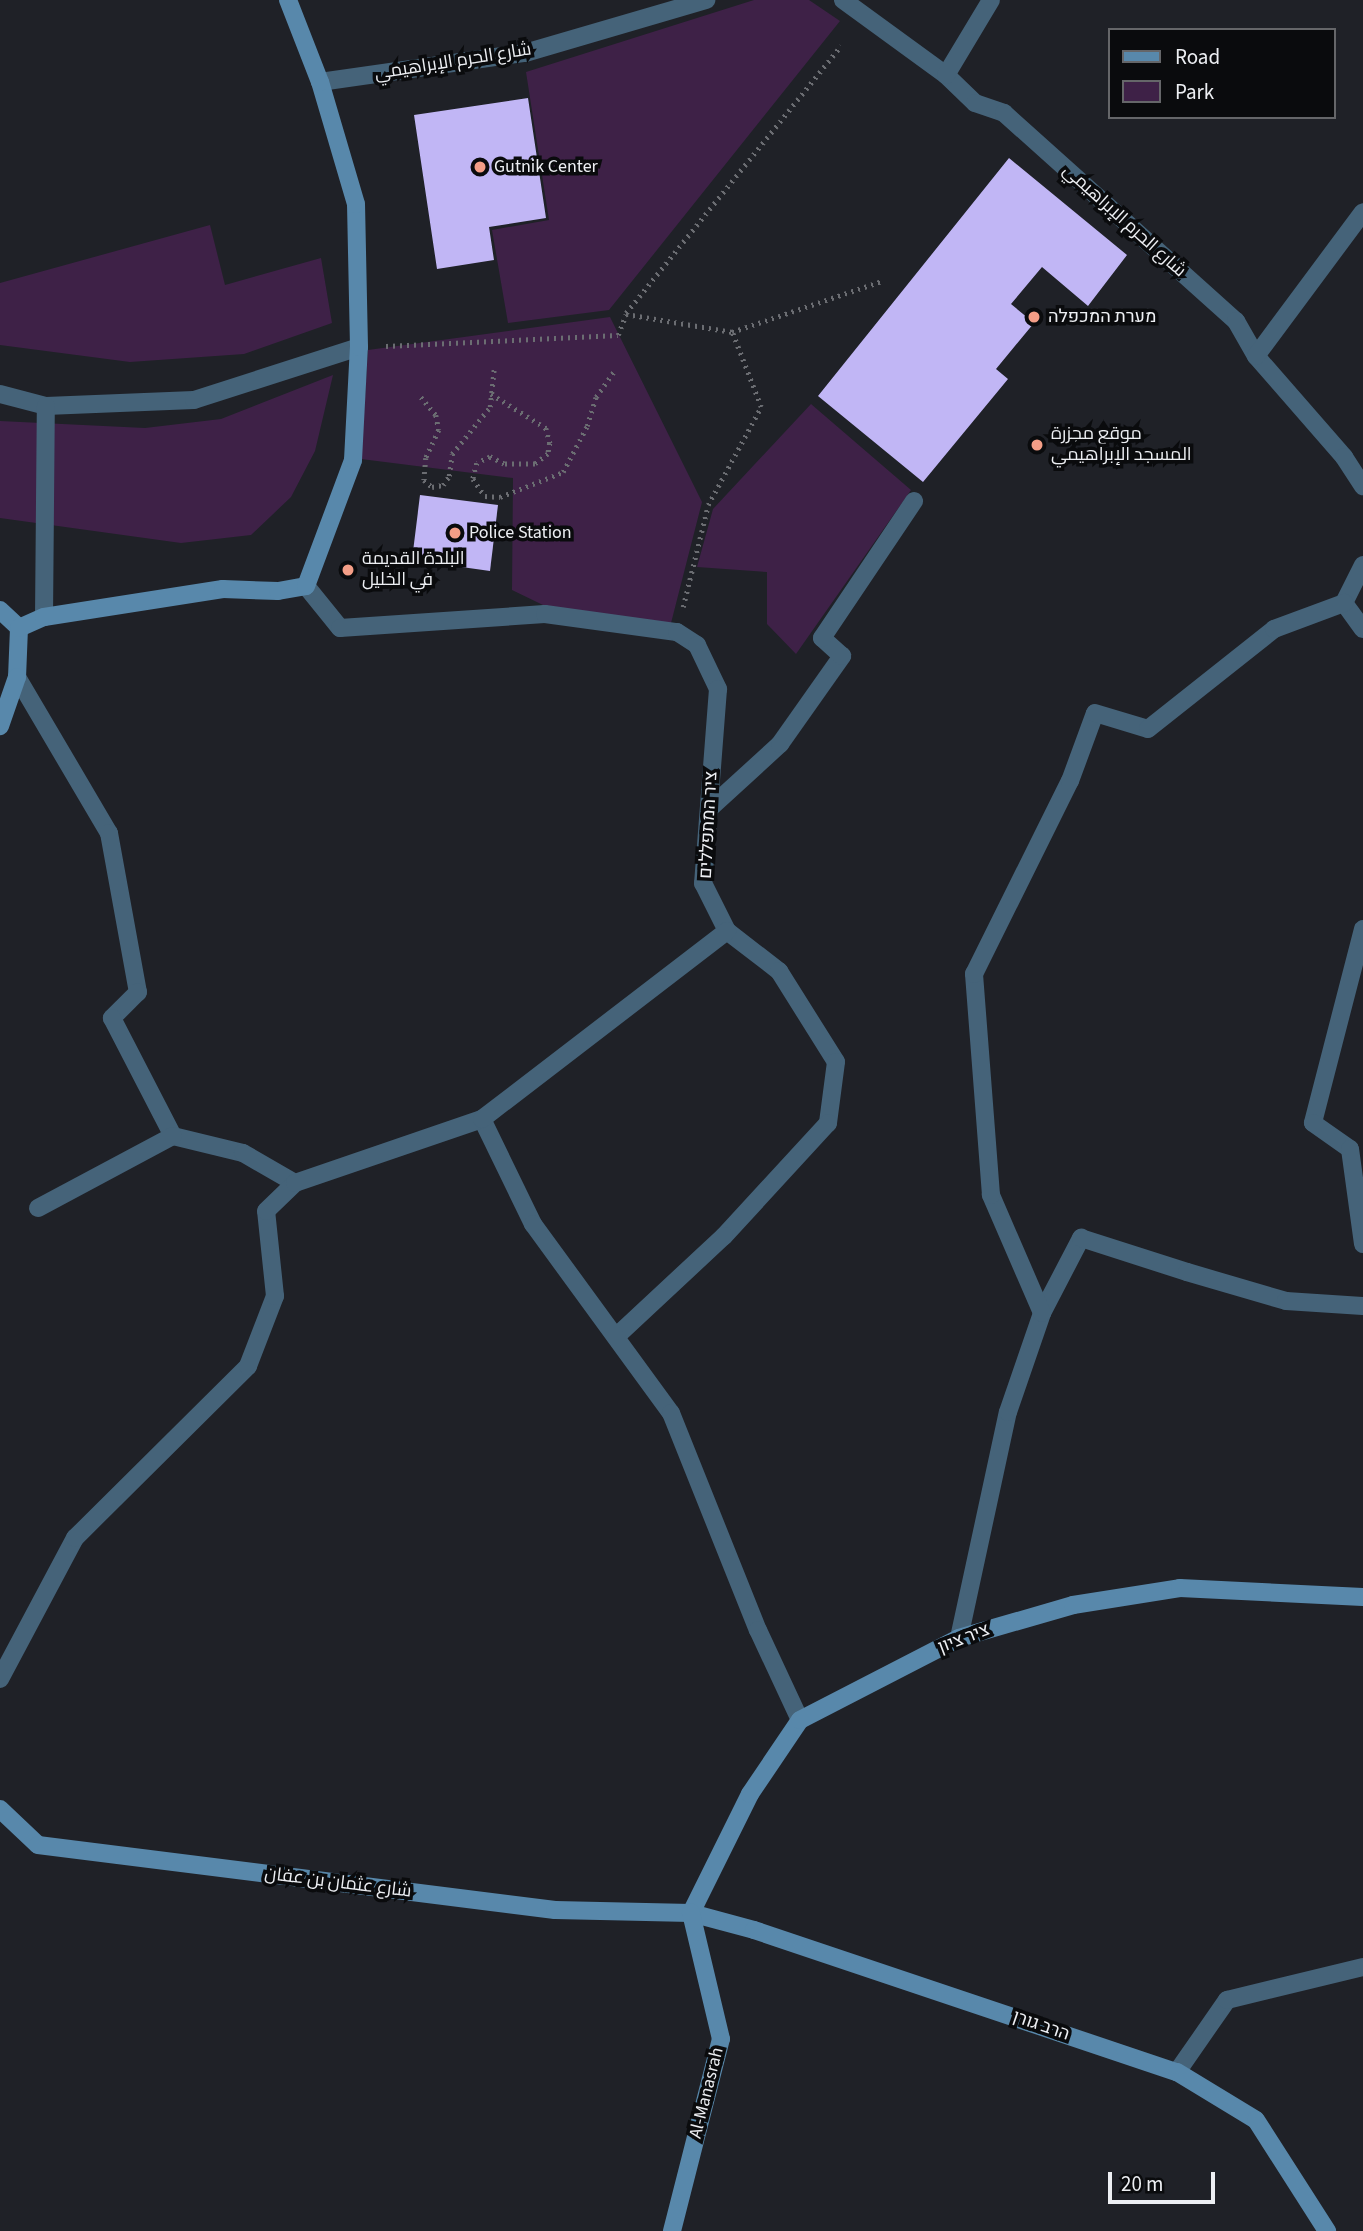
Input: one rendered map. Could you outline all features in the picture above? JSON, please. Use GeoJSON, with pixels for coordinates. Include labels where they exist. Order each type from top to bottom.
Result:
{"type":"FeatureCollection","features":[{"type":"Feature","properties":{"kind":"street"},"geometry":{"type":"LineString","coordinates":[[288,0],[320,82],[356,204],[359,347],[354,460],[306,586]]}},
{"type":"Feature","properties":{"kind":"street","name":"شارع الحرم الإبراهيمي"},"geometry":{"type":"LineString","coordinates":[[320,82],[525,53],[706,0]]}},
{"type":"Feature","properties":{"kind":"street","name":"شارع الحرم الإبراهيمي"},"geometry":{"type":"LineString","coordinates":[[843,0],[946,75],[975,103],[1004,113],[1226,312],[1256,356],[1344,457],[1363,486]]}},
{"type":"Feature","properties":{"kind":"street"},"geometry":{"type":"LineString","coordinates":[[946,75],[991,0]]}},
{"type":"Feature","properties":{"kind":"street"},"geometry":{"type":"LineString","coordinates":[[1256,356],[1363,212]]}},
{"type":"Feature","properties":{"kind":"street"},"geometry":{"type":"LineString","coordinates":[[0,394],[46,406],[194,400],[359,347]]}},
{"type":"Feature","properties":{"kind":"street"},"geometry":{"type":"LineString","coordinates":[[44,617],[46,406]]}},
{"type":"Feature","properties":{"kind":"street"},"geometry":{"type":"LineString","coordinates":[[710,808],[780,744],[842,656],[822,638],[914,501]]}},
{"type":"Feature","properties":{"kind":"street"},"geometry":{"type":"LineString","coordinates":[[1042,1313],[991,1195],[974,974],[1070,781],[1095,713],[1148,729],[1274,629],[1344,603],[1363,565]]}},
{"type":"Feature","properties":{"kind":"street"},"geometry":{"type":"LineString","coordinates":[[306,586],[340,628],[545,614],[677,632]]}},
{"type":"Feature","properties":{"kind":"street"},"geometry":{"type":"LineString","coordinates":[[19,628],[44,617],[223,589],[278,592],[306,586]]}},
{"type":"Feature","properties":{"kind":"street"},"geometry":{"type":"LineString","coordinates":[[1344,603],[1363,629]]}},
{"type":"Feature","properties":{"kind":"street"},"geometry":{"type":"LineString","coordinates":[[0,610],[19,628],[17,677],[0,726]]}},
{"type":"Feature","properties":{"kind":"street","name":"ציר המתפללים"},"geometry":{"type":"LineString","coordinates":[[618,1335],[724,1236],[828,1122],[836,1062],[779,971],[727,930],[703,883],[718,689],[697,645],[677,632]]}},
{"type":"Feature","properties":{"kind":"street"},"geometry":{"type":"LineString","coordinates":[[17,677],[109,833],[138,992],[112,1018],[173,1136]]}},
{"type":"Feature","properties":{"kind":"street"},"geometry":{"type":"LineString","coordinates":[[1363,929],[1313,1123],[1357,1144],[1363,1244]]}},
{"type":"Feature","properties":{"kind":"street"},"geometry":{"type":"LineString","coordinates":[[0,1679],[75,1538],[248,1366],[275,1296],[265,1211],[295,1183],[482,1119],[727,930]]}},
{"type":"Feature","properties":{"kind":"street"},"geometry":{"type":"LineString","coordinates":[[482,1119],[533,1224],[618,1335],[671,1413],[758,1630],[800,1720]]}},
{"type":"Feature","properties":{"kind":"street"},"geometry":{"type":"LineString","coordinates":[[38,1208],[173,1136],[243,1153],[295,1183]]}},
{"type":"Feature","properties":{"kind":"street"},"geometry":{"type":"LineString","coordinates":[[959,1638],[1008,1412],[1042,1313],[1081,1238],[1286,1301],[1363,1306]]}},
{"type":"Feature","properties":{"kind":"street","name":"ציר ציון"},"geometry":{"type":"LineString","coordinates":[[691,1913],[750,1794],[800,1720],[959,1638],[1073,1605],[1180,1588],[1363,1597]]}},
{"type":"Feature","properties":{"kind":"street","name":"شارع عثمان بن عفان"},"geometry":{"type":"LineString","coordinates":[[0,1809],[38,1845],[555,1910],[691,1913]]}},
{"type":"Feature","properties":{"kind":"street","name":"הרב גורן"},"geometry":{"type":"LineString","coordinates":[[691,1913],[754,1930],[1177,2072],[1256,2120],[1327,2231]]}},
{"type":"Feature","properties":{"kind":"street","name":"Al-Manasrah"},"geometry":{"type":"LineString","coordinates":[[672,2231],[721,2039],[691,1913]]}},
{"type":"Feature","properties":{"kind":"street"},"geometry":{"type":"LineString","coordinates":[[1177,2072],[1227,2000],[1363,1967]]}},
{"type":"Feature","properties":{"kind":"path"},"geometry":{"type":"LineString","coordinates":[[359,347],[618,335],[626,314],[841,46]]}},
{"type":"Feature","properties":{"kind":"path"},"geometry":{"type":"LineString","coordinates":[[626,314],[732,332],[881,281]]}},
{"type":"Feature","properties":{"kind":"path"},"geometry":{"type":"LineString","coordinates":[[677,632],[708,505],[761,407],[732,332]]}},
{"type":"Feature","properties":{"kind":"path"},"geometry":{"type":"LineString","coordinates":[[421,397],[436,415],[439,430],[426,458],[424,480],[432,487],[443,485],[449,477],[452,454],[478,427],[491,394],[494,368]]}},
{"type":"Feature","properties":{"kind":"path"},"geometry":{"type":"LineString","coordinates":[[491,394],[546,428],[550,443],[548,454],[535,464],[504,464],[490,457],[477,463],[473,479],[485,496],[500,497],[563,472],[587,426],[596,397],[615,370]]}},
{"type":"Feature","properties":{"kind":"green space"},"geometry":{"type":"Polygon","coordinates":[[[754,0],[809,0],[840,21],[609,310],[508,323],[492,230],[549,220],[526,72],[754,0]]]}},
{"type":"Feature","properties":{"kind":"green space"},"geometry":{"type":"Polygon","coordinates":[[[210,225],[225,285],[321,258],[332,323],[244,354],[130,362],[0,345],[0,283],[210,225]]]}},
{"type":"Feature","properties":{"kind":"green space"},"geometry":{"type":"Polygon","coordinates":[[[610,317],[702,502],[670,627],[543,605],[512,590],[513,478],[361,459],[368,350],[610,317]]]}},
{"type":"Feature","properties":{"kind":"green space"},"geometry":{"type":"Polygon","coordinates":[[[333,375],[315,451],[291,497],[251,535],[181,543],[0,518],[0,421],[145,428],[221,419],[333,375]]]}},
{"type":"Feature","properties":{"kind":"green space"},"geometry":{"type":"Polygon","coordinates":[[[811,404],[911,490],[796,654],[767,624],[767,572],[697,567],[713,509],[811,404]]]}},
{"type":"Feature","properties":{"kind":"building","name":"Gutnik Center"},"geometry":{"type":"Polygon","coordinates":[[[528,98],[546,218],[489,227],[494,260],[437,269],[414,115],[528,98]]]}},
{"type":"Feature","properties":{"kind":"building"},"geometry":{"type":"Polygon","coordinates":[[[1009,158],[1127,255],[1088,306],[1042,267],[1011,304],[1034,323],[996,369],[1008,379],[923,482],[818,396],[1009,158]]]}},
{"type":"Feature","properties":{"kind":"building","name":"Police Station"},"geometry":{"type":"Polygon","coordinates":[[[420,495],[498,505],[490,571],[412,560],[420,495]]]}},
{"type":"Feature","properties":{"kind":"place","name":"Gutnik Center"},"geometry":{"type":"Point","coordinates":[480,167]}},
{"type":"Feature","properties":{"kind":"place","name":"מערת המכפלה"},"geometry":{"type":"Point","coordinates":[1034,317]}},
{"type":"Feature","properties":{"kind":"place","name":"موقع مجزرة المسجد الإبراهيمي"},"geometry":{"type":"Point","coordinates":[1037,445]}},
{"type":"Feature","properties":{"kind":"place","name":"Police Station"},"geometry":{"type":"Point","coordinates":[455,533]}},
{"type":"Feature","properties":{"kind":"place","name":"البلدة القديمة في الخليل"},"geometry":{"type":"Point","coordinates":[348,570]}}]}
